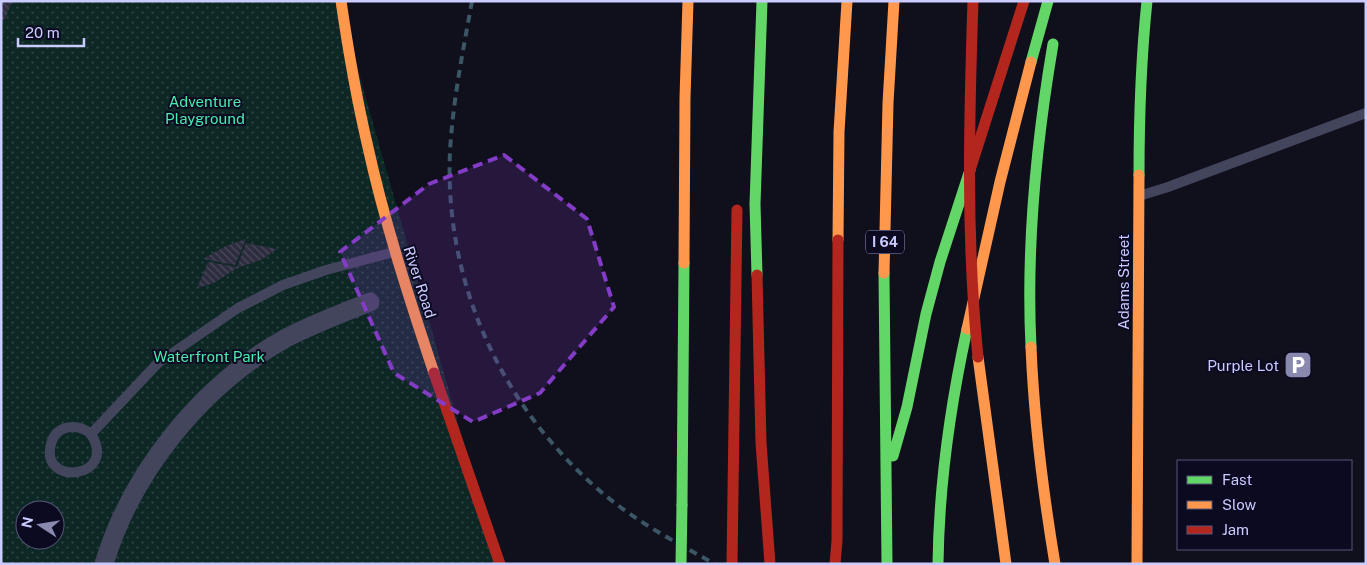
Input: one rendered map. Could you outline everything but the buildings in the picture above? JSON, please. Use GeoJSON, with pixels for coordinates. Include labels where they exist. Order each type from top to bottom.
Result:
{"type":"FeatureCollection","features":[{"type":"Feature","properties":{"kind":"main road","name":"River Road"},"geometry":{"type":"LineString","coordinates":[[341,1],[362,124],[394,252],[500,564]]}},
{"type":"Feature","properties":{"kind":"main road"},"geometry":{"type":"LineString","coordinates":[[682,1],[685,98]]}},
{"type":"Feature","properties":{"kind":"main road"},"geometry":{"type":"LineString","coordinates":[[681,564],[685,98],[688,1]]}},
{"type":"Feature","properties":{"kind":"main road"},"geometry":{"type":"LineString","coordinates":[[762,1],[755,223],[761,442],[770,560]]}},
{"type":"Feature","properties":{"kind":"main road"},"geometry":{"type":"LineString","coordinates":[[835,564],[837,541],[839,132],[847,1]]}},
{"type":"Feature","properties":{"kind":"main road","name":"I 64"},"geometry":{"type":"LineString","coordinates":[[887,564],[885,484],[885,147],[894,1]]}},
{"type":"Feature","properties":{"kind":"main road"},"geometry":{"type":"LineString","coordinates":[[974,1],[969,111],[972,276],[983,397],[1006,564]]}},
{"type":"Feature","properties":{"kind":"main road"},"geometry":{"type":"LineString","coordinates":[[885,484],[907,407],[926,314],[940,262],[1024,1]]}},
{"type":"Feature","properties":{"kind":"main road"},"geometry":{"type":"LineString","coordinates":[[938,564],[941,483],[950,406],[1003,172],[1048,1]]}},
{"type":"Feature","properties":{"kind":"main road","name":"Adams Street"},"geometry":{"type":"LineString","coordinates":[[1137,564],[1139,133],[1143,38],[1148,1]]}},
{"type":"Feature","properties":{"kind":"main road"},"geometry":{"type":"LineString","coordinates":[[1055,29],[1038,144],[1030,261],[1034,399],[1040,463],[1055,564]]}},
{"type":"Feature","properties":{"kind":"main road"},"geometry":{"type":"LineString","coordinates":[[732,564],[737,202]]}},
{"type":"Feature","properties":{"kind":"main road"},"geometry":{"type":"LineString","coordinates":[[837,541],[840,564]]}},
{"type":"Feature","properties":{"kind":"street"},"geometry":{"type":"LineString","coordinates":[[104,564],[119,524],[151,466],[181,427],[214,392],[254,359],[286,338],[370,302]]}},
{"type":"Feature","properties":{"kind":"lane"},"geometry":{"type":"LineString","coordinates":[[1138,196],[1168,187],[1366,113]]}},
{"type":"Feature","properties":{"kind":"lane"},"geometry":{"type":"LineString","coordinates":[[91,434],[158,363],[238,308],[283,285],[326,270],[394,252]]}},
{"type":"Feature","properties":{"kind":"lane"},"geometry":{"type":"LineString","coordinates":[[76,426],[91,434],[97,450],[91,466],[84,471],[75,473],[59,469],[53,462],[50,454],[50,445],[59,431],[67,427],[76,426]]}},
{"type":"Feature","properties":{"kind":"highlighted area"},"geometry":{"type":"Polygon","coordinates":[[[504,155],[587,219],[614,307],[540,393],[473,422],[394,373],[340,252],[429,184],[504,155]]]}},
{"type":"Feature","properties":{"kind":"green space","name":"Waterfront Park"},"geometry":{"type":"Polygon","coordinates":[[[1,1],[341,1],[343,17],[498,564],[1,564],[1,1]]]}},
{"type":"Feature","properties":{"kind":"railway"},"geometry":{"type":"LineString","coordinates":[[472,1],[453,113],[450,151],[451,200],[457,247],[469,294],[486,338],[507,381],[534,420],[565,457],[600,491],[627,512],[715,564]]}},
{"type":"Feature","properties":{"kind":"traffic: fast"},"geometry":{"type":"LineString","coordinates":[[757,275],[755,204],[762,1]]}},
{"type":"Feature","properties":{"kind":"traffic: fast"},"geometry":{"type":"LineString","coordinates":[[1031,62],[1048,1]]}},
{"type":"Feature","properties":{"kind":"traffic: fast"},"geometry":{"type":"LineString","coordinates":[[1139,175],[1143,44],[1147,1]]}},
{"type":"Feature","properties":{"kind":"traffic: fast"},"geometry":{"type":"LineString","coordinates":[[1031,347],[1031,233],[1037,157],[1053,44]]}},
{"type":"Feature","properties":{"kind":"traffic: fast"},"geometry":{"type":"LineString","coordinates":[[893,456],[907,407],[926,314],[940,262],[970,170]]}},
{"type":"Feature","properties":{"kind":"traffic: fast"},"geometry":{"type":"LineString","coordinates":[[682,505],[684,263]]}},
{"type":"Feature","properties":{"kind":"traffic: fast"},"geometry":{"type":"LineString","coordinates":[[884,273],[887,564]]}},
{"type":"Feature","properties":{"kind":"traffic: fast"},"geometry":{"type":"LineString","coordinates":[[938,564],[946,446],[955,387],[967,329]]}},
{"type":"Feature","properties":{"kind":"traffic: fast"},"geometry":{"type":"LineString","coordinates":[[681,564],[682,505]]}},
{"type":"Feature","properties":{"kind":"traffic: slow"},"geometry":{"type":"LineString","coordinates":[[341,1],[349,55],[381,201],[397,259],[434,373]]}},
{"type":"Feature","properties":{"kind":"traffic: slow"},"geometry":{"type":"LineString","coordinates":[[684,263],[685,98],[688,1]]}},
{"type":"Feature","properties":{"kind":"traffic: slow"},"geometry":{"type":"LineString","coordinates":[[838,240],[839,132],[847,1]]}},
{"type":"Feature","properties":{"kind":"traffic: slow"},"geometry":{"type":"LineString","coordinates":[[884,273],[888,103],[894,1]]}},
{"type":"Feature","properties":{"kind":"traffic: slow"},"geometry":{"type":"LineString","coordinates":[[967,329],[1000,182],[1031,62]]}},
{"type":"Feature","properties":{"kind":"traffic: slow"},"geometry":{"type":"LineString","coordinates":[[1137,564],[1139,175]]}},
{"type":"Feature","properties":{"kind":"traffic: slow"},"geometry":{"type":"LineString","coordinates":[[1031,347],[1034,402],[1055,564]]}},
{"type":"Feature","properties":{"kind":"traffic: slow"},"geometry":{"type":"LineString","coordinates":[[978,357],[1006,564]]}},
{"type":"Feature","properties":{"kind":"traffic: jam"},"geometry":{"type":"LineString","coordinates":[[973,1],[969,179],[974,313],[978,357]]}},
{"type":"Feature","properties":{"kind":"traffic: jam"},"geometry":{"type":"LineString","coordinates":[[970,170],[1024,1]]}},
{"type":"Feature","properties":{"kind":"traffic: jam"},"geometry":{"type":"LineString","coordinates":[[732,564],[737,210]]}},
{"type":"Feature","properties":{"kind":"traffic: jam"},"geometry":{"type":"LineString","coordinates":[[835,564],[837,541],[838,240]]}},
{"type":"Feature","properties":{"kind":"traffic: jam"},"geometry":{"type":"LineString","coordinates":[[757,275],[761,443],[770,564]]}},
{"type":"Feature","properties":{"kind":"traffic: jam"},"geometry":{"type":"LineString","coordinates":[[434,373],[500,564]]}},
{"type":"Feature","properties":{"kind":"place","name":"Purple Lot"},"geometry":{"type":"Point","coordinates":[1298,365]}},
{"type":"Feature","properties":{"kind":"park label","name":"Adventure Playground"},"geometry":{"type":"Point","coordinates":[205,110]}}]}
